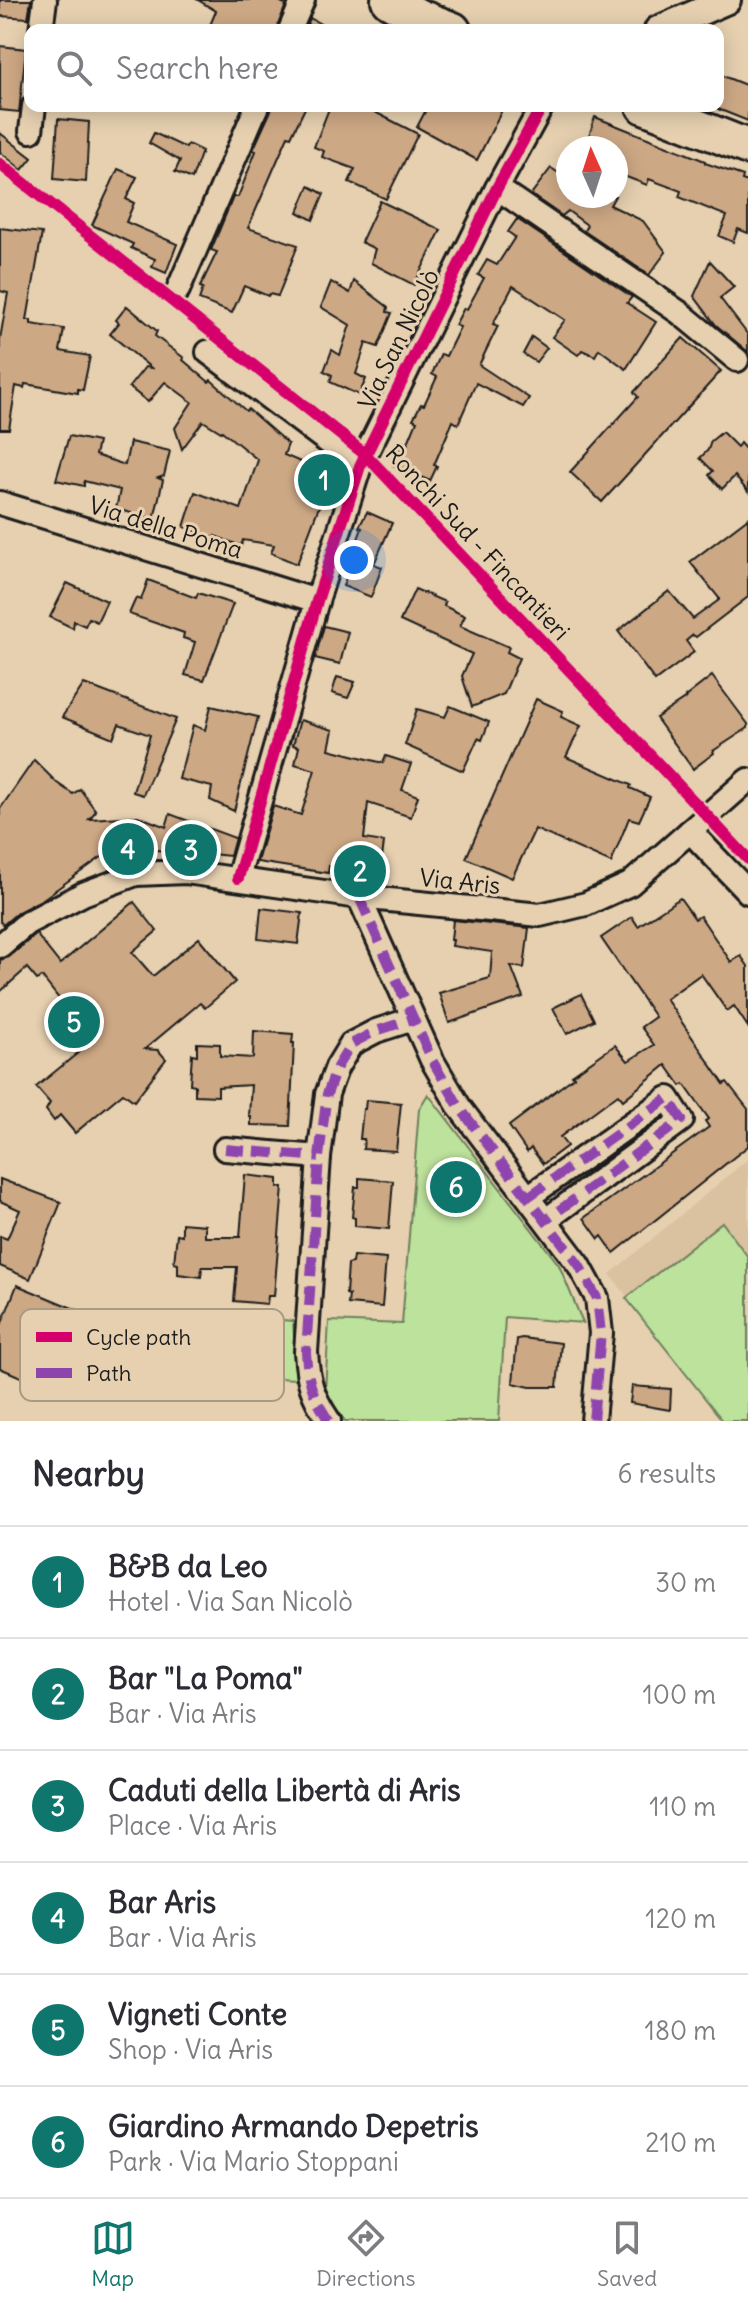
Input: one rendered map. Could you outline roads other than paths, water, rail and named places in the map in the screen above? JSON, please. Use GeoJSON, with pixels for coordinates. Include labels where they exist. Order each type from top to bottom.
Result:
{"type":"FeatureCollection","features":[{"type":"Feature","properties":{"kind":"main road"},"geometry":{"type":"LineString","coordinates":[[389,0],[437,24]]}},
{"type":"Feature","properties":{"kind":"main road"},"geometry":{"type":"LineString","coordinates":[[659,112],[748,147]]}},
{"type":"Feature","properties":{"kind":"street"},"geometry":{"type":"LineString","coordinates":[[42,24],[45,0]]}},
{"type":"Feature","properties":{"kind":"street"},"geometry":{"type":"LineString","coordinates":[[293,24],[303,0]]}},
{"type":"Feature","properties":{"kind":"street"},"geometry":{"type":"LineString","coordinates":[[672,24],[727,0]]}},
{"type":"Feature","properties":{"kind":"street"},"geometry":{"type":"LineString","coordinates":[[31,131],[33,112]]}},
{"type":"Feature","properties":{"kind":"street"},"geometry":{"type":"LineString","coordinates":[[178,290],[254,112]]}},
{"type":"Feature","properties":{"kind":"street","name":"Via San Nicolò"},"geometry":{"type":"LineString","coordinates":[[238,878],[317,601],[360,466],[497,188],[539,112]]}},
{"type":"Feature","properties":{"kind":"street"},"geometry":{"type":"LineString","coordinates":[[497,188],[680,313],[737,360]]}},
{"type":"Feature","properties":{"kind":"street"},"geometry":{"type":"LineString","coordinates":[[208,352],[360,466]]}},
{"type":"Feature","properties":{"kind":"street","name":"Via della Poma"},"geometry":{"type":"LineString","coordinates":[[0,503],[317,601]]}},
{"type":"Feature","properties":{"kind":"street","name":"Via Aris"},"geometry":{"type":"LineString","coordinates":[[0,946],[27,923],[55,908],[136,874],[186,872],[359,897],[540,915],[586,904],[630,884],[748,780]]}},
{"type":"Feature","properties":{"kind":"street"},"geometry":{"type":"LineString","coordinates":[[690,831],[748,892]]}},
{"type":"Feature","properties":{"kind":"street"},"geometry":{"type":"LineString","coordinates":[[359,897],[432,1060],[460,1108],[579,1265],[597,1298],[601,1333],[593,1421]]}},
{"type":"Feature","properties":{"kind":"street"},"geometry":{"type":"LineString","coordinates":[[329,1421],[308,1382],[306,1352],[319,1157],[327,1094],[337,1067],[351,1044],[376,1031],[413,1019]]}},
{"type":"Feature","properties":{"kind":"street"},"geometry":{"type":"LineString","coordinates":[[528,1197],[668,1098],[682,1120],[546,1220]]}},
{"type":"Feature","properties":{"kind":"street"},"geometry":{"type":"LineString","coordinates":[[225,1149],[319,1157]]}},
{"type":"Feature","properties":{"kind":"place","name":"B&B da Leo"},"geometry":{"type":"Point","coordinates":[324,480]}},
{"type":"Feature","properties":{"kind":"place","name":"Bar Aris"},"geometry":{"type":"Point","coordinates":[128,849]}},
{"type":"Feature","properties":{"kind":"place","name":"Caduti della Libertà di Aris"},"geometry":{"type":"Point","coordinates":[191,850]}},
{"type":"Feature","properties":{"kind":"place","name":"Bar \"La Poma\""},"geometry":{"type":"Point","coordinates":[360,871]}},
{"type":"Feature","properties":{"kind":"place","name":"Vigneti Conte"},"geometry":{"type":"Point","coordinates":[74,1022]}},
{"type":"Feature","properties":{"kind":"place","name":"Giardino Armando Depetris"},"geometry":{"type":"Point","coordinates":[456,1187]}}]}
